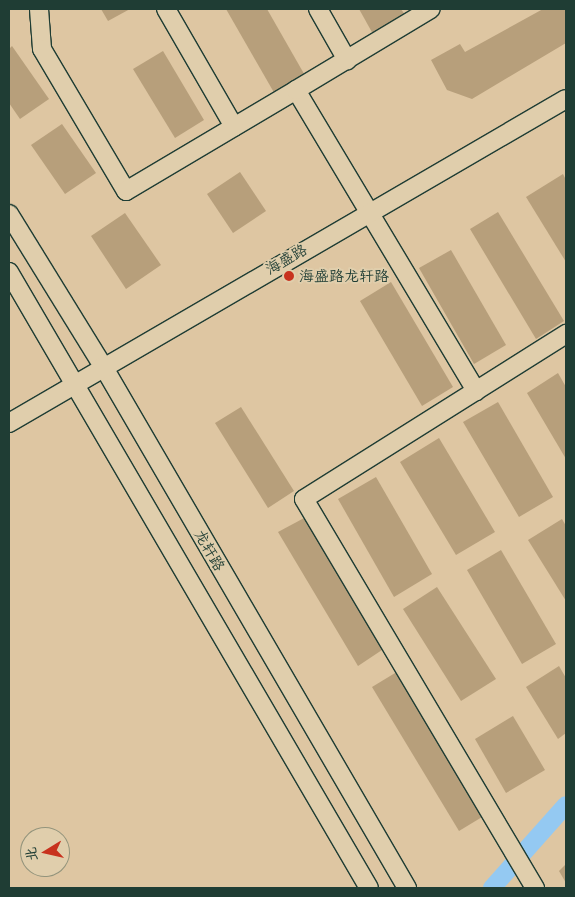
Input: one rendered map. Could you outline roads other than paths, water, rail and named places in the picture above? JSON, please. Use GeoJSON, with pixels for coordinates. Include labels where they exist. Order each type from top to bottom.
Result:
{"type":"FeatureCollection","features":[{"type":"Feature","properties":{"kind":"street"},"geometry":{"type":"LineString","coordinates":[[39,9],[42,49],[126,191],[431,9]]}},
{"type":"Feature","properties":{"kind":"street"},"geometry":{"type":"LineString","coordinates":[[166,9],[234,127]]}},
{"type":"Feature","properties":{"kind":"street"},"geometry":{"type":"LineString","coordinates":[[318,9],[347,60]]}},
{"type":"Feature","properties":{"kind":"street"},"geometry":{"type":"LineString","coordinates":[[296,90],[368,213],[476,390]]}},
{"type":"Feature","properties":{"kind":"street","name":"海盛路"},"geometry":{"type":"LineString","coordinates":[[9,423],[103,366],[566,99]]}},
{"type":"Feature","properties":{"kind":"street","name":"龙轩路"},"geometry":{"type":"LineString","coordinates":[[9,214],[103,366],[407,888]]}},
{"type":"Feature","properties":{"kind":"street"},"geometry":{"type":"LineString","coordinates":[[9,272],[369,888]]}},
{"type":"Feature","properties":{"kind":"street"},"geometry":{"type":"LineString","coordinates":[[534,887],[304,499],[566,334]]}},
{"type":"Feature","properties":{"kind":"waterway"},"geometry":{"type":"LineString","coordinates":[[492,888],[566,805]]}},
{"type":"Feature","properties":{"kind":"place","name":"海盛路龙轩路"},"geometry":{"type":"Point","coordinates":[289,276]}}]}
